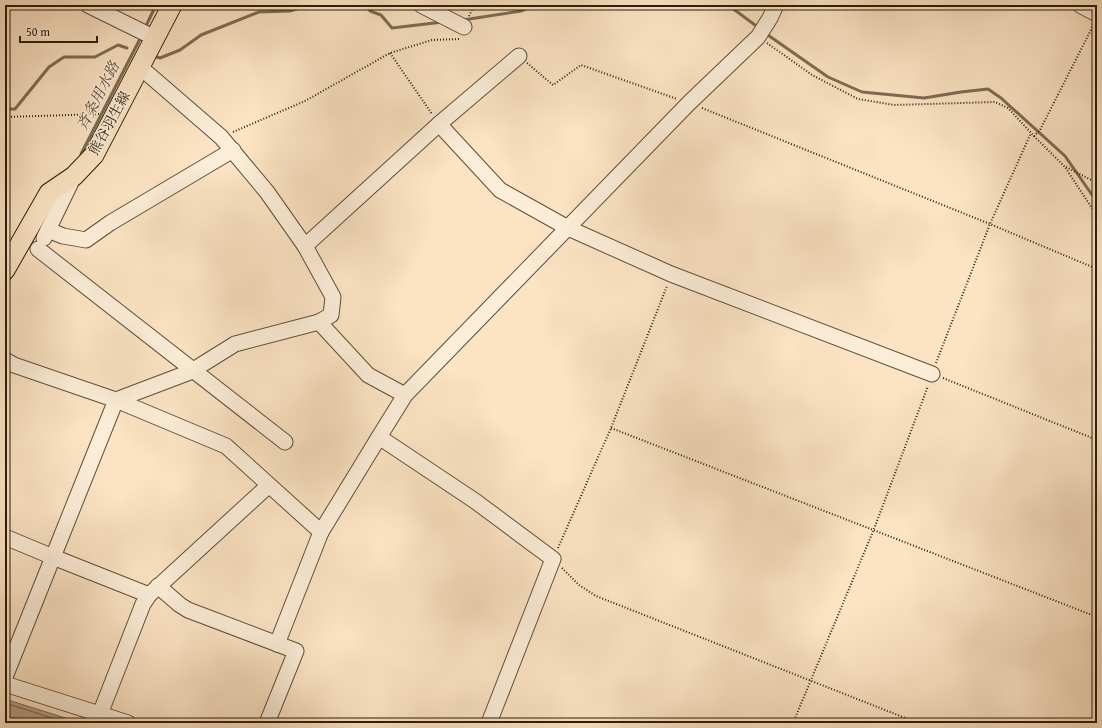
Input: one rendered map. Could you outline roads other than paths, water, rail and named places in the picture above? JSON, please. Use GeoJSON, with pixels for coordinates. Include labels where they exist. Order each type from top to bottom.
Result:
{"type":"FeatureCollection","features":[{"type":"Feature","properties":{"kind":"main road","name":"熊谷羽生線"},"geometry":{"type":"LineString","coordinates":[[5,270],[30,244],[49,193],[74,176],[94,155],[140,67],[149,35],[172,5]]}},
{"type":"Feature","properties":{"kind":"street"},"geometry":{"type":"LineString","coordinates":[[88,5],[149,35]]}},
{"type":"Feature","properties":{"kind":"street"},"geometry":{"type":"LineString","coordinates":[[421,5],[457,23]]}},
{"type":"Feature","properties":{"kind":"street"},"geometry":{"type":"LineString","coordinates":[[277,644],[320,532],[378,437],[406,395],[689,103],[758,36],[770,18],[776,5]]}},
{"type":"Feature","properties":{"kind":"street"},"geometry":{"type":"LineString","coordinates":[[1080,5],[1097,14]]}},
{"type":"Feature","properties":{"kind":"street"},"geometry":{"type":"LineString","coordinates":[[305,246],[439,124],[519,56]]}},
{"type":"Feature","properties":{"kind":"street"},"geometry":{"type":"LineString","coordinates":[[5,677],[116,400],[192,371],[235,344],[319,322],[331,315],[333,297],[305,246],[267,192],[221,137],[140,67]]}},
{"type":"Feature","properties":{"kind":"street"},"geometry":{"type":"LineString","coordinates":[[439,124],[500,190],[568,228],[671,274],[932,374]]}},
{"type":"Feature","properties":{"kind":"street"},"geometry":{"type":"LineString","coordinates":[[48,230],[63,236],[86,240],[110,223],[233,150]]}},
{"type":"Feature","properties":{"kind":"street"},"geometry":{"type":"LineString","coordinates":[[74,176],[48,230],[30,244],[285,442]]}},
{"type":"Feature","properties":{"kind":"street"},"geometry":{"type":"LineString","coordinates":[[319,322],[368,375],[406,395]]}},
{"type":"Feature","properties":{"kind":"street"},"geometry":{"type":"LineString","coordinates":[[5,360],[14,365],[116,400],[226,446],[320,532]]}},
{"type":"Feature","properties":{"kind":"street"},"geometry":{"type":"LineString","coordinates":[[378,437],[474,501],[553,559],[489,723]]}},
{"type":"Feature","properties":{"kind":"street"},"geometry":{"type":"LineString","coordinates":[[100,714],[143,604],[153,591],[268,486]]}},
{"type":"Feature","properties":{"kind":"street"},"geometry":{"type":"LineString","coordinates":[[5,537],[53,557],[153,591],[188,610],[296,652],[267,723]]}},
{"type":"Feature","properties":{"kind":"street"},"geometry":{"type":"LineString","coordinates":[[5,684],[128,723]]}},
{"type":"Feature","properties":{"kind":"water"},"geometry":{"type":"Polygon","coordinates":[[[5,699],[81,723],[31,723],[5,715],[5,699]]]}},
{"type":"Feature","properties":{"kind":"waterway","name":"斉条用水路"},"geometry":{"type":"LineString","coordinates":[[145,28],[156,5]]}},
{"type":"Feature","properties":{"kind":"waterway"},"geometry":{"type":"LineString","coordinates":[[154,56],[160,58],[180,50],[201,35],[259,12],[290,11],[309,5]]}},
{"type":"Feature","properties":{"kind":"waterway"},"geometry":{"type":"LineString","coordinates":[[366,5],[370,11],[381,15],[392,28],[443,22]]}},
{"type":"Feature","properties":{"kind":"waterway"},"geometry":{"type":"LineString","coordinates":[[463,20],[521,11],[535,5]]}},
{"type":"Feature","properties":{"kind":"waterway"},"geometry":{"type":"LineString","coordinates":[[728,5],[759,28]]}},
{"type":"Feature","properties":{"kind":"waterway"},"geometry":{"type":"LineString","coordinates":[[765,33],[828,77],[862,92],[924,98],[988,89],[1001,98],[1065,156],[1097,202]]}},
{"type":"Feature","properties":{"kind":"waterway","name":"斉条用水路"},"geometry":{"type":"LineString","coordinates":[[81,154],[142,35]]}},
{"type":"Feature","properties":{"kind":"waterway"},"geometry":{"type":"LineString","coordinates":[[5,109],[15,109],[49,67],[64,57],[95,57],[118,45],[127,48]]}},
{"type":"Feature","properties":{"kind":"waterway","name":"斉条用水路"},"geometry":{"type":"LineString","coordinates":[[5,287],[12,275]]}}]}
